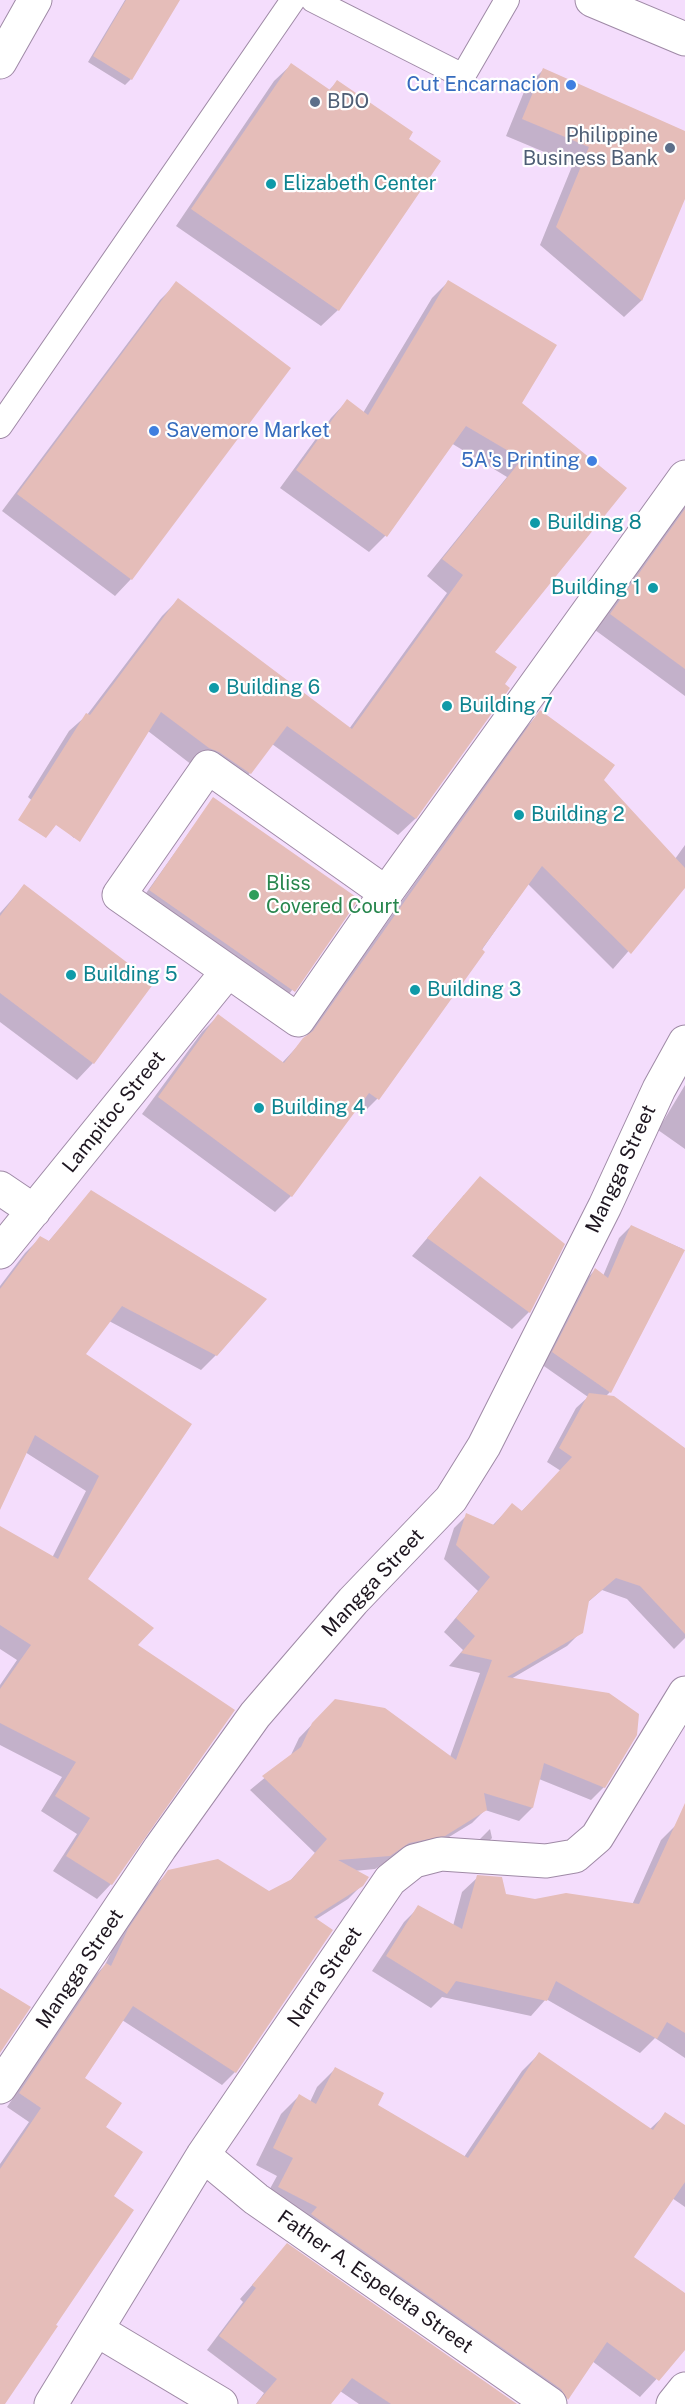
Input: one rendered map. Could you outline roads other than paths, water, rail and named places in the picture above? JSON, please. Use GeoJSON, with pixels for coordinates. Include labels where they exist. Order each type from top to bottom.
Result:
{"type":"FeatureCollection","features":[{"type":"Feature","properties":{"kind":"main road"},"geometry":{"type":"LineString","coordinates":[[0,62],[35,0]]}},
{"type":"Feature","properties":{"kind":"main road"},"geometry":{"type":"LineString","coordinates":[[592,0],[685,39]]}},
{"type":"Feature","properties":{"kind":"main road"},"geometry":{"type":"LineString","coordinates":[[386,892],[208,768],[119,895],[298,1020],[386,892],[685,477]]}},
{"type":"Feature","properties":{"kind":"main road","name":"Lampitoc Street"},"geometry":{"type":"LineString","coordinates":[[0,1252],[228,971]]}},
{"type":"Feature","properties":{"kind":"main road","name":"Mangga Street"},"geometry":{"type":"LineString","coordinates":[[0,2087],[160,1848],[255,1715],[353,1601],[451,1499],[484,1446],[605,1206],[659,1089],[685,1042]]}},
{"type":"Feature","properties":{"kind":"main road"},"geometry":{"type":"LineString","coordinates":[[0,1188],[34,1211]]}},
{"type":"Feature","properties":{"kind":"main road","name":"Narra Street"},"geometry":{"type":"LineString","coordinates":[[51,2404],[203,2155],[390,1880],[414,1862],[441,1854],[546,1862],[575,1856],[597,1837],[685,1693]]}},
{"type":"Feature","properties":{"kind":"main road","name":"Father A. Espeleta Street"},"geometry":{"type":"LineString","coordinates":[[203,2155],[256,2199],[550,2404]]}},
{"type":"Feature","properties":{"kind":"main road"},"geometry":{"type":"LineString","coordinates":[[97,2330],[221,2404]]}},
{"type":"Feature","properties":{"kind":"main road"},"geometry":{"type":"LineString","coordinates":[[673,2404],[685,2389]]}},
{"type":"Feature","properties":{"kind":"lane"},"geometry":{"type":"LineString","coordinates":[[0,426],[293,0]]}},
{"type":"Feature","properties":{"kind":"lane"},"geometry":{"type":"LineString","coordinates":[[314,0],[463,76],[507,0]]}},
{"type":"Feature","properties":{"kind":"place","name":"Cut Encarnacion"},"geometry":{"type":"Point","coordinates":[571,85]}},
{"type":"Feature","properties":{"kind":"place","name":"BDO"},"geometry":{"type":"Point","coordinates":[315,102]}},
{"type":"Feature","properties":{"kind":"place","name":"Philippine Business Bank"},"geometry":{"type":"Point","coordinates":[670,148]}},
{"type":"Feature","properties":{"kind":"place","name":"Elizabeth Center"},"geometry":{"type":"Point","coordinates":[271,184]}},
{"type":"Feature","properties":{"kind":"place","name":"Savemore Market"},"geometry":{"type":"Point","coordinates":[154,431]}},
{"type":"Feature","properties":{"kind":"place","name":"5A's Printing"},"geometry":{"type":"Point","coordinates":[592,461]}},
{"type":"Feature","properties":{"kind":"place","name":"Building 8"},"geometry":{"type":"Point","coordinates":[535,523]}},
{"type":"Feature","properties":{"kind":"place","name":"Building 1"},"geometry":{"type":"Point","coordinates":[653,588]}},
{"type":"Feature","properties":{"kind":"place","name":"Building 6"},"geometry":{"type":"Point","coordinates":[214,688]}},
{"type":"Feature","properties":{"kind":"place","name":"Building 7"},"geometry":{"type":"Point","coordinates":[447,706]}},
{"type":"Feature","properties":{"kind":"place","name":"Building 2"},"geometry":{"type":"Point","coordinates":[519,815]}},
{"type":"Feature","properties":{"kind":"place","name":"Bliss Covered Court"},"geometry":{"type":"Point","coordinates":[254,895]}},
{"type":"Feature","properties":{"kind":"place","name":"Building 5"},"geometry":{"type":"Point","coordinates":[71,975]}},
{"type":"Feature","properties":{"kind":"place","name":"Building 3"},"geometry":{"type":"Point","coordinates":[415,990]}},
{"type":"Feature","properties":{"kind":"place","name":"Building 4"},"geometry":{"type":"Point","coordinates":[259,1108]}}]}
